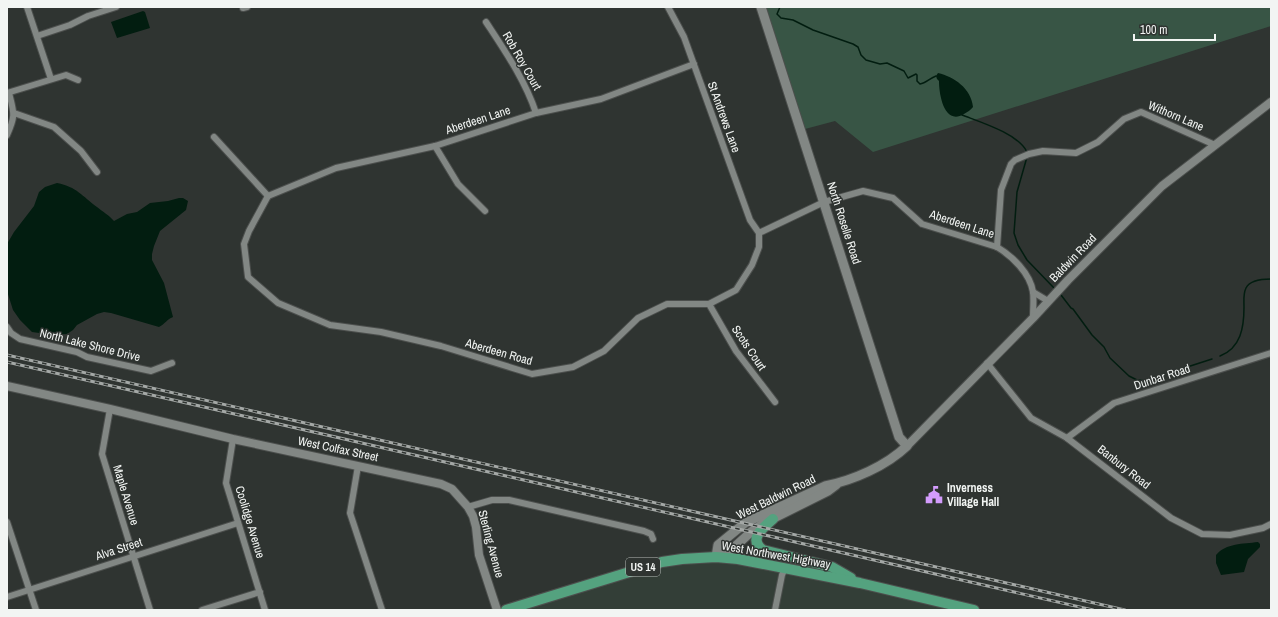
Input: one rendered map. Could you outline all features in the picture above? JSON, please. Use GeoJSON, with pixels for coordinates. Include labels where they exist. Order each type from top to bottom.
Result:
{"type":"FeatureCollection","features":[{"type":"Feature","properties":{"kind":"main road","name":"North Roselle Road"},"geometry":{"type":"LineString","coordinates":[[761,7],[899,437],[907,446]]}},
{"type":"Feature","properties":{"kind":"main road","name":"West Baldwin Road"},"geometry":{"type":"LineString","coordinates":[[716,557],[718,545],[745,523],[825,486],[838,483],[885,462],[907,446]]}},
{"type":"Feature","properties":{"kind":"main road","name":"West Baldwin Road"},"geometry":{"type":"LineString","coordinates":[[716,557],[730,551],[755,529],[828,492],[838,483]]}},
{"type":"Feature","properties":{"kind":"main road"},"geometry":{"type":"LineString","coordinates":[[773,519],[758,533],[756,541],[758,547],[763,550],[832,567],[860,583]]}},
{"type":"Feature","properties":{"kind":"main road","name":"West Northwest Highway"},"geometry":{"type":"LineString","coordinates":[[506,610],[662,562],[716,557],[738,559],[860,583],[956,608],[974,610]]}},
{"type":"Feature","properties":{"kind":"street"},"geometry":{"type":"LineString","coordinates":[[28,7],[51,79]]}},
{"type":"Feature","properties":{"kind":"street"},"geometry":{"type":"LineString","coordinates":[[37,36],[70,25],[88,16],[116,7]]}},
{"type":"Feature","properties":{"kind":"street","name":"St Andrews Lane"},"geometry":{"type":"LineString","coordinates":[[668,7],[684,37],[750,220],[759,233]]}},
{"type":"Feature","properties":{"kind":"street","name":"Rob Roy Court"},"geometry":{"type":"LineString","coordinates":[[486,22],[507,54],[529,95],[536,114]]}},
{"type":"Feature","properties":{"kind":"street","name":"Aberdeen Lane"},"geometry":{"type":"LineString","coordinates":[[268,196],[338,168],[434,146],[536,114],[601,99],[694,64]]}},
{"type":"Feature","properties":{"kind":"street"},"geometry":{"type":"LineString","coordinates":[[7,135],[12,124],[14,113],[8,93],[66,75],[78,80]]}},
{"type":"Feature","properties":{"kind":"street","name":"Baldwin Road"},"geometry":{"type":"LineString","coordinates":[[907,446],[1162,186],[1271,102]]}},
{"type":"Feature","properties":{"kind":"street","name":"Withorn Lane"},"geometry":{"type":"LineString","coordinates":[[997,247],[1001,190],[1011,164],[1015,160],[1029,154],[1043,151],[1076,153],[1098,142],[1124,119],[1141,112],[1215,145]]}},
{"type":"Feature","properties":{"kind":"street"},"geometry":{"type":"LineString","coordinates":[[14,113],[54,128],[81,151],[97,172]]}},
{"type":"Feature","properties":{"kind":"street"},"geometry":{"type":"LineString","coordinates":[[214,137],[268,196]]}},
{"type":"Feature","properties":{"kind":"street"},"geometry":{"type":"LineString","coordinates":[[434,146],[458,184],[485,211]]}},
{"type":"Feature","properties":{"kind":"street","name":"Aberdeen Lane"},"geometry":{"type":"LineString","coordinates":[[824,202],[864,191],[893,198],[922,224],[997,247],[1018,263],[1029,281],[1033,292],[1033,318]]}},
{"type":"Feature","properties":{"kind":"street","name":"Aberdeen Road"},"geometry":{"type":"LineString","coordinates":[[268,196],[249,231],[244,244],[248,277],[278,303],[330,325],[381,332],[441,346],[532,374],[573,367],[604,350],[638,318],[667,304],[709,304],[736,290],[752,265],[759,247],[759,233]]}},
{"type":"Feature","properties":{"kind":"street"},"geometry":{"type":"LineString","coordinates":[[759,233],[824,202]]}},
{"type":"Feature","properties":{"kind":"street"},"geometry":{"type":"LineString","coordinates":[[1033,292],[1048,301]]}},
{"type":"Feature","properties":{"kind":"street","name":"Scots Court"},"geometry":{"type":"LineString","coordinates":[[709,304],[736,351],[775,402]]}},
{"type":"Feature","properties":{"kind":"street","name":"North Lake Shore Drive"},"geometry":{"type":"LineString","coordinates":[[7,326],[11,333],[20,339],[77,352],[87,357],[151,371],[172,363]]}},
{"type":"Feature","properties":{"kind":"street","name":"Dunbar Road"},"geometry":{"type":"LineString","coordinates":[[1068,438],[1114,404],[1271,353]]}},
{"type":"Feature","properties":{"kind":"street","name":"Banbury Road"},"geometry":{"type":"LineString","coordinates":[[987,363],[1031,418],[1068,438],[1171,518],[1202,534],[1230,535],[1263,528],[1271,524]]}},
{"type":"Feature","properties":{"kind":"street","name":"West Colfax Street"},"geometry":{"type":"LineString","coordinates":[[7,386],[110,409],[232,439],[441,484],[452,489],[468,507]]}},
{"type":"Feature","properties":{"kind":"street","name":"Maple Avenue"},"geometry":{"type":"LineString","coordinates":[[110,409],[102,454],[150,610]]}},
{"type":"Feature","properties":{"kind":"street","name":"Coolidge Avenue"},"geometry":{"type":"LineString","coordinates":[[232,439],[226,483],[265,610]]}},
{"type":"Feature","properties":{"kind":"street"},"geometry":{"type":"LineString","coordinates":[[358,466],[350,513],[382,610]]}},
{"type":"Feature","properties":{"kind":"street"},"geometry":{"type":"LineString","coordinates":[[468,507],[492,500],[509,500],[644,532],[650,534],[653,539]]}},
{"type":"Feature","properties":{"kind":"street","name":"Sterling Avenue"},"geometry":{"type":"LineString","coordinates":[[468,507],[475,521],[479,554],[497,610]]}},
{"type":"Feature","properties":{"kind":"street"},"geometry":{"type":"LineString","coordinates":[[7,522],[36,610]]}},
{"type":"Feature","properties":{"kind":"street","name":"Alva Street"},"geometry":{"type":"LineString","coordinates":[[7,597],[238,523]]}},
{"type":"Feature","properties":{"kind":"street"},"geometry":{"type":"LineString","coordinates":[[775,610],[782,575],[785,568]]}},
{"type":"Feature","properties":{"kind":"street"},"geometry":{"type":"LineString","coordinates":[[202,610],[260,592]]}},
{"type":"Feature","properties":{"kind":"shaded area"},"geometry":{"type":"Polygon","coordinates":[[[765,7],[1271,7],[1271,26],[873,152],[835,121],[805,129],[765,7]]]}},
{"type":"Feature","properties":{"kind":"shaded area"},"geometry":{"type":"Polygon","coordinates":[[[143,11],[145,12],[150,28],[117,38],[111,22],[143,11]]]}},
{"type":"Feature","properties":{"kind":"shaded area"},"geometry":{"type":"Polygon","coordinates":[[[938,73],[950,77],[961,84],[972,100],[973,107],[971,109],[957,117],[952,116],[947,112],[940,93],[939,81],[936,76],[938,73]]]}},
{"type":"Feature","properties":{"kind":"shaded area"},"geometry":{"type":"Polygon","coordinates":[[[57,183],[70,187],[79,192],[114,221],[127,214],[137,212],[150,203],[179,198],[183,198],[188,201],[186,210],[160,231],[152,254],[152,260],[164,283],[173,317],[159,327],[104,312],[97,314],[77,325],[67,334],[54,335],[32,332],[20,320],[13,310],[7,291],[7,244],[14,232],[34,206],[39,192],[45,187],[57,183]]]}},
{"type":"Feature","properties":{"kind":"shaded area"},"geometry":{"type":"Polygon","coordinates":[[[1258,542],[1260,547],[1248,559],[1244,572],[1221,575],[1216,563],[1216,555],[1220,551],[1230,546],[1258,542]]]}},
{"type":"Feature","properties":{"kind":"shaded area"},"geometry":{"type":"Polygon","coordinates":[[[738,559],[956,610],[506,610],[662,562],[738,559]]]}},
{"type":"Feature","properties":{"kind":"waterway"},"geometry":{"type":"LineString","coordinates":[[780,7],[777,14],[781,18],[793,20],[813,30],[853,44],[858,47],[861,55],[866,60],[880,64],[887,63],[904,71],[908,78],[916,74],[917,81],[920,84],[936,76]]}},
{"type":"Feature","properties":{"kind":"waterway"},"geometry":{"type":"LineString","coordinates":[[962,115],[1008,134],[1023,146],[1027,152]]}},
{"type":"Feature","properties":{"kind":"waterway"},"geometry":{"type":"LineString","coordinates":[[1027,157],[1017,192],[1014,233],[1018,245],[1027,260],[1054,288]]}},
{"type":"Feature","properties":{"kind":"waterway"},"geometry":{"type":"LineString","coordinates":[[1220,356],[1233,348],[1240,336],[1244,315],[1244,295],[1246,288],[1250,283],[1271,279]]}},
{"type":"Feature","properties":{"kind":"waterway"},"geometry":{"type":"LineString","coordinates":[[1061,295],[1092,335],[1104,347],[1110,358],[1129,376],[1137,380],[1147,381],[1160,377]]}},
{"type":"Feature","properties":{"kind":"waterway"},"geometry":{"type":"LineString","coordinates":[[1181,369],[1212,359]]}},
{"type":"Feature","properties":{"kind":"waterway"},"geometry":{"type":"LineString","coordinates":[[1168,374],[1174,372]]}},
{"type":"Feature","properties":{"kind":"railway"},"geometry":{"type":"LineString","coordinates":[[7,355],[1125,610]]}},
{"type":"Feature","properties":{"kind":"railway"},"geometry":{"type":"LineString","coordinates":[[7,362],[1093,610]]}},
{"type":"Feature","properties":{"kind":"place","name":"Inverness Village Hall"},"geometry":{"type":"Point","coordinates":[934,495]}}]}
